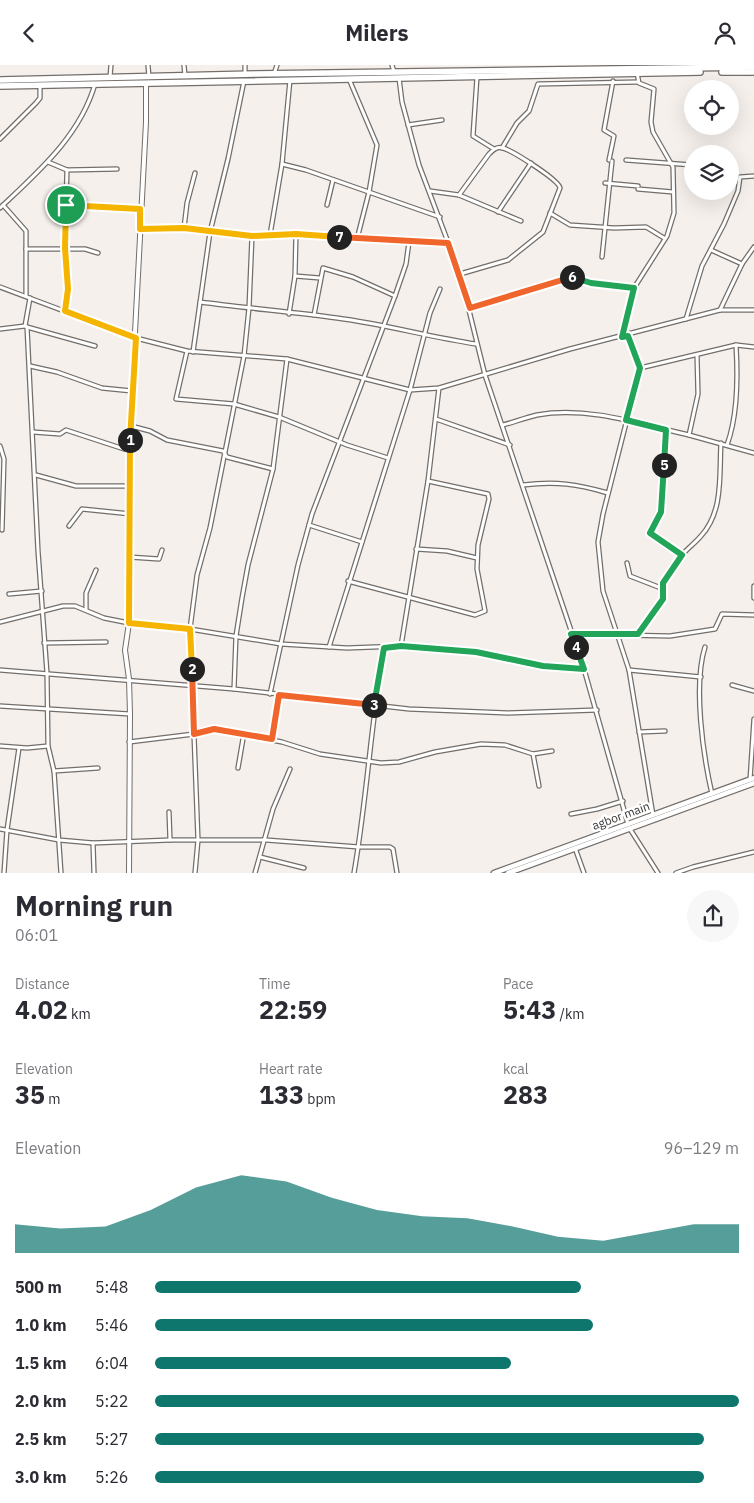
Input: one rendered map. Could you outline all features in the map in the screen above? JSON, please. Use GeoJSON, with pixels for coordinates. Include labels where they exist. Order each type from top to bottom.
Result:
{"type":"FeatureCollection","features":[{"type":"Feature","properties":{"kind":"highway"},"geometry":{"type":"LineString","coordinates":[[0,86],[110,78],[147,81],[185,76],[290,79],[477,77],[594,74],[666,67],[754,67]]}},
{"type":"Feature","properties":{"kind":"highway"},"geometry":{"type":"LineString","coordinates":[[0,80],[40,85],[95,84],[245,78],[274,74],[540,68],[636,73],[754,71]]}},
{"type":"Feature","properties":{"kind":"main road","name":"agbor main"},"geometry":{"type":"LineString","coordinates":[[494,873],[629,827],[653,815],[675,810],[712,794],[753,780]]}},
{"type":"Feature","properties":{"kind":"main road","name":"agbor main"},"geometry":{"type":"LineString","coordinates":[[508,873],[753,780]]}},
{"type":"Feature","properties":{"kind":"street"},"geometry":{"type":"LineString","coordinates":[[110,78],[111,65]]}},
{"type":"Feature","properties":{"kind":"street"},"geometry":{"type":"LineString","coordinates":[[129,873],[130,714],[129,679],[124,650],[129,623],[132,391],[148,65]]}},
{"type":"Feature","properties":{"kind":"street"},"geometry":{"type":"LineString","coordinates":[[184,65],[185,76]]}},
{"type":"Feature","properties":{"kind":"street"},"geometry":{"type":"LineString","coordinates":[[193,352],[210,232],[245,78],[245,65]]}},
{"type":"Feature","properties":{"kind":"street"},"geometry":{"type":"LineString","coordinates":[[274,74],[277,65]]}},
{"type":"Feature","properties":{"kind":"street"},"geometry":{"type":"LineString","coordinates":[[392,65],[394,72]]}},
{"type":"Feature","properties":{"kind":"street"},"geometry":{"type":"LineString","coordinates":[[636,73],[638,82]]}},
{"type":"Feature","properties":{"kind":"street"},"geometry":{"type":"LineString","coordinates":[[594,74],[595,81]]}},
{"type":"Feature","properties":{"kind":"street"},"geometry":{"type":"LineString","coordinates":[[460,274],[508,260],[543,232],[560,185],[531,163],[502,148],[494,149],[473,136],[477,77]]}},
{"type":"Feature","properties":{"kind":"street"},"geometry":{"type":"LineString","coordinates":[[399,78],[408,125],[419,165],[460,274],[470,308],[476,344],[485,375],[584,669],[597,710],[607,757],[623,801],[629,827],[658,873]]}},
{"type":"Feature","properties":{"kind":"street"},"geometry":{"type":"LineString","coordinates":[[270,235],[282,164],[290,79]]}},
{"type":"Feature","properties":{"kind":"street"},"geometry":{"type":"LineString","coordinates":[[349,79],[377,145],[369,192],[357,239]]}},
{"type":"Feature","properties":{"kind":"street"},"geometry":{"type":"LineString","coordinates":[[502,148],[517,123],[529,111],[538,84],[595,81],[638,82],[654,89],[651,122],[653,132],[672,165],[674,213],[671,228],[634,288],[622,337]]}},
{"type":"Feature","properties":{"kind":"street"},"geometry":{"type":"LineString","coordinates":[[602,257],[614,136],[604,130],[613,81]]}},
{"type":"Feature","properties":{"kind":"street"},"geometry":{"type":"LineString","coordinates":[[61,873],[54,771],[48,746],[48,673],[44,643],[44,610],[26,326],[28,297],[26,231],[2,207],[48,162],[70,136],[92,94],[95,84]]}},
{"type":"Feature","properties":{"kind":"street"},"geometry":{"type":"LineString","coordinates":[[0,139],[40,99],[40,85]]}},
{"type":"Feature","properties":{"kind":"street"},"geometry":{"type":"LineString","coordinates":[[408,125],[442,120]]}},
{"type":"Feature","properties":{"kind":"street"},"geometry":{"type":"LineString","coordinates":[[459,195],[494,149]]}},
{"type":"Feature","properties":{"kind":"street"},"geometry":{"type":"LineString","coordinates":[[626,160],[684,165]]}},
{"type":"Feature","properties":{"kind":"street"},"geometry":{"type":"LineString","coordinates":[[48,162],[67,170],[117,169]]}},
{"type":"Feature","properties":{"kind":"street"},"geometry":{"type":"LineString","coordinates":[[498,212],[531,163]]}},
{"type":"Feature","properties":{"kind":"street"},"geometry":{"type":"LineString","coordinates":[[282,164],[306,170],[440,217]]}},
{"type":"Feature","properties":{"kind":"street"},"geometry":{"type":"LineString","coordinates":[[65,311],[68,289],[65,248],[67,170]]}},
{"type":"Feature","properties":{"kind":"street"},"geometry":{"type":"LineString","coordinates":[[184,228],[187,203],[195,173]]}},
{"type":"Feature","properties":{"kind":"street"},"geometry":{"type":"LineString","coordinates":[[686,319],[702,266],[738,191],[740,177],[754,176]]}},
{"type":"Feature","properties":{"kind":"street"},"geometry":{"type":"LineString","coordinates":[[327,205],[333,180]]}},
{"type":"Feature","properties":{"kind":"street"},"geometry":{"type":"LineString","coordinates":[[605,183],[673,192]]}},
{"type":"Feature","properties":{"kind":"street"},"geometry":{"type":"LineString","coordinates":[[430,191],[459,195],[521,221]]}},
{"type":"Feature","properties":{"kind":"street"},"geometry":{"type":"LineString","coordinates":[[66,205],[140,209]]}},
{"type":"Feature","properties":{"kind":"street"},"geometry":{"type":"LineString","coordinates":[[550,213],[570,225],[582,227],[606,226],[614,229],[646,227],[664,238]]}},
{"type":"Feature","properties":{"kind":"street"},"geometry":{"type":"LineString","coordinates":[[140,229],[184,228],[252,236],[296,234],[448,243]]}},
{"type":"Feature","properties":{"kind":"street"},"geometry":{"type":"LineString","coordinates":[[289,314],[295,276],[296,234]]}},
{"type":"Feature","properties":{"kind":"street"},"geometry":{"type":"LineString","coordinates":[[195,873],[198,840],[194,687],[190,629],[198,575],[210,528],[223,451],[244,356],[249,309],[252,236]]}},
{"type":"Feature","properties":{"kind":"street"},"geometry":{"type":"LineString","coordinates":[[270,694],[309,525],[395,296],[406,264],[410,242]]}},
{"type":"Feature","properties":{"kind":"street"},"geometry":{"type":"LineString","coordinates":[[720,310],[742,264],[754,247]]}},
{"type":"Feature","properties":{"kind":"street"},"geometry":{"type":"LineString","coordinates":[[26,249],[85,249],[98,253]]}},
{"type":"Feature","properties":{"kind":"street"},"geometry":{"type":"LineString","coordinates":[[711,250],[742,264]]}},
{"type":"Feature","properties":{"kind":"street"},"geometry":{"type":"LineString","coordinates":[[314,315],[323,268],[395,296]]}},
{"type":"Feature","properties":{"kind":"street"},"geometry":{"type":"LineString","coordinates":[[295,276],[320,278]]}},
{"type":"Feature","properties":{"kind":"street"},"geometry":{"type":"LineString","coordinates":[[470,308],[567,277],[579,277],[591,283],[634,288]]}},
{"type":"Feature","properties":{"kind":"street"},"geometry":{"type":"LineString","coordinates":[[0,287],[136,338],[193,352],[287,359],[410,390],[438,387],[485,375],[570,349],[628,336],[720,310],[754,310]]}},
{"type":"Feature","properties":{"kind":"street"},"geometry":{"type":"LineString","coordinates":[[329,647],[348,581],[410,390],[430,313],[440,289]]}},
{"type":"Feature","properties":{"kind":"street"},"geometry":{"type":"LineString","coordinates":[[200,302],[289,314],[314,315],[384,326],[424,336],[476,344]]}},
{"type":"Feature","properties":{"kind":"street"},"geometry":{"type":"LineString","coordinates":[[0,329],[26,326],[95,346]]}},
{"type":"Feature","properties":{"kind":"street"},"geometry":{"type":"LineString","coordinates":[[628,336],[640,368],[608,493],[598,542],[603,591],[630,670],[653,815]]}},
{"type":"Feature","properties":{"kind":"street"},"geometry":{"type":"LineString","coordinates":[[640,368],[736,345],[754,347]]}},
{"type":"Feature","properties":{"kind":"street"},"geometry":{"type":"LineString","coordinates":[[727,445],[733,427],[737,366],[736,345]]}},
{"type":"Feature","properties":{"kind":"street"},"geometry":{"type":"LineString","coordinates":[[188,351],[176,399],[234,404],[279,417],[339,442],[388,458]]}},
{"type":"Feature","properties":{"kind":"street"},"geometry":{"type":"LineString","coordinates":[[689,435],[698,394],[697,355]]}},
{"type":"Feature","properties":{"kind":"street"},"geometry":{"type":"LineString","coordinates":[[234,689],[236,636],[248,565],[273,469],[287,359]]}},
{"type":"Feature","properties":{"kind":"street"},"geometry":{"type":"LineString","coordinates":[[30,366],[57,372],[102,388],[132,391]]}},
{"type":"Feature","properties":{"kind":"street"},"geometry":{"type":"LineString","coordinates":[[401,646],[428,481],[438,387]]}},
{"type":"Feature","properties":{"kind":"street"},"geometry":{"type":"LineString","coordinates":[[503,425],[537,415],[564,413],[626,420],[754,453]]}},
{"type":"Feature","properties":{"kind":"street"},"geometry":{"type":"LineString","coordinates":[[436,419],[510,445]]}},
{"type":"Feature","properties":{"kind":"street"},"geometry":{"type":"LineString","coordinates":[[131,426],[150,431],[167,440],[223,451],[227,457],[273,469]]}},
{"type":"Feature","properties":{"kind":"street"},"geometry":{"type":"LineString","coordinates":[[33,431],[60,434],[66,430],[130,451]]}},
{"type":"Feature","properties":{"kind":"street"},"geometry":{"type":"LineString","coordinates":[[666,430],[661,512],[650,533],[682,555]]}},
{"type":"Feature","properties":{"kind":"street"},"geometry":{"type":"LineString","coordinates":[[638,634],[663,599],[661,588],[671,568],[700,538],[712,518],[720,490],[721,443]]}},
{"type":"Feature","properties":{"kind":"street"},"geometry":{"type":"LineString","coordinates":[[0,446],[4,459],[0,535]]}},
{"type":"Feature","properties":{"kind":"street"},"geometry":{"type":"LineString","coordinates":[[36,475],[76,486],[130,486]]}},
{"type":"Feature","properties":{"kind":"street"},"geometry":{"type":"LineString","coordinates":[[348,581],[475,615],[485,611],[477,558],[478,545],[489,499],[488,494],[428,481]]}},
{"type":"Feature","properties":{"kind":"street"},"geometry":{"type":"LineString","coordinates":[[523,485],[549,482],[569,483],[608,493]]}},
{"type":"Feature","properties":{"kind":"street"},"geometry":{"type":"LineString","coordinates":[[69,526],[82,509],[130,514]]}},
{"type":"Feature","properties":{"kind":"street"},"geometry":{"type":"LineString","coordinates":[[309,525],[362,542]]}},
{"type":"Feature","properties":{"kind":"street"},"geometry":{"type":"LineString","coordinates":[[416,549],[447,551],[477,558]]}},
{"type":"Feature","properties":{"kind":"street"},"geometry":{"type":"LineString","coordinates":[[129,557],[159,559],[162,550]]}},
{"type":"Feature","properties":{"kind":"street"},"geometry":{"type":"LineString","coordinates":[[627,563],[630,576],[661,588]]}},
{"type":"Feature","properties":{"kind":"street"},"geometry":{"type":"LineString","coordinates":[[86,610],[86,593],[96,570]]}},
{"type":"Feature","properties":{"kind":"street"},"geometry":{"type":"LineString","coordinates":[[754,586],[754,598]]}},
{"type":"Feature","properties":{"kind":"street"},"geometry":{"type":"LineString","coordinates":[[9,594],[42,591]]}},
{"type":"Feature","properties":{"kind":"street"},"geometry":{"type":"LineString","coordinates":[[0,622],[63,606],[86,610],[104,618],[129,623],[190,629],[281,644],[384,648],[401,646],[476,652],[536,665],[584,669]]}},
{"type":"Feature","properties":{"kind":"street"},"geometry":{"type":"LineString","coordinates":[[571,634],[670,636],[708,632],[715,629],[722,614],[754,615]]}},
{"type":"Feature","properties":{"kind":"street"},"geometry":{"type":"LineString","coordinates":[[44,643],[106,643]]}},
{"type":"Feature","properties":{"kind":"street"},"geometry":{"type":"LineString","coordinates":[[705,647],[702,658],[701,677],[705,759],[712,794]]}},
{"type":"Feature","properties":{"kind":"street"},"geometry":{"type":"LineString","coordinates":[[354,873],[370,762],[374,705],[384,648]]}},
{"type":"Feature","properties":{"kind":"street"},"geometry":{"type":"LineString","coordinates":[[0,670],[129,679],[374,705],[508,713],[597,710]]}},
{"type":"Feature","properties":{"kind":"street"},"geometry":{"type":"LineString","coordinates":[[630,670],[701,677]]}},
{"type":"Feature","properties":{"kind":"street"},"geometry":{"type":"LineString","coordinates":[[732,685],[754,691]]}},
{"type":"Feature","properties":{"kind":"street"},"geometry":{"type":"LineString","coordinates":[[272,739],[279,695]]}},
{"type":"Feature","properties":{"kind":"street"},"geometry":{"type":"LineString","coordinates":[[0,705],[49,710],[130,714]]}},
{"type":"Feature","properties":{"kind":"street"},"geometry":{"type":"LineString","coordinates":[[753,780],[754,719]]}},
{"type":"Feature","properties":{"kind":"street"},"geometry":{"type":"LineString","coordinates":[[129,742],[194,734],[214,729],[272,739],[320,754],[370,762],[399,762],[435,752],[481,744],[505,745],[533,754],[552,751]]}},
{"type":"Feature","properties":{"kind":"street"},"geometry":{"type":"LineString","coordinates":[[640,732],[665,731]]}},
{"type":"Feature","properties":{"kind":"street"},"geometry":{"type":"LineString","coordinates":[[238,768],[244,733]]}},
{"type":"Feature","properties":{"kind":"street"},"geometry":{"type":"LineString","coordinates":[[0,746],[19,748],[48,746]]}},
{"type":"Feature","properties":{"kind":"street"},"geometry":{"type":"LineString","coordinates":[[4,873],[7,830],[19,748]]}},
{"type":"Feature","properties":{"kind":"street"},"geometry":{"type":"LineString","coordinates":[[533,754],[539,786]]}},
{"type":"Feature","properties":{"kind":"street"},"geometry":{"type":"LineString","coordinates":[[54,771],[98,768]]}},
{"type":"Feature","properties":{"kind":"street"},"geometry":{"type":"LineString","coordinates":[[255,873],[274,809],[290,769]]}},
{"type":"Feature","properties":{"kind":"street"},"geometry":{"type":"LineString","coordinates":[[571,814],[623,801]]}},
{"type":"Feature","properties":{"kind":"street"},"geometry":{"type":"LineString","coordinates":[[169,812],[170,840]]}},
{"type":"Feature","properties":{"kind":"street"},"geometry":{"type":"LineString","coordinates":[[0,829],[59,840],[93,843],[170,840],[266,840],[393,849],[398,873]]}},
{"type":"Feature","properties":{"kind":"street"},"geometry":{"type":"LineString","coordinates":[[93,843],[94,873]]}},
{"type":"Feature","properties":{"kind":"street"},"geometry":{"type":"LineString","coordinates":[[575,848],[584,873]]}},
{"type":"Feature","properties":{"kind":"street"},"geometry":{"type":"LineString","coordinates":[[676,873],[754,852]]}},
{"type":"Feature","properties":{"kind":"street"},"geometry":{"type":"LineString","coordinates":[[260,857],[304,868]]}},
{"type":"Feature","properties":{"kind":"route"},"geometry":{"type":"LineString","coordinates":[[66,205],[140,209],[140,229],[184,228],[252,236],[296,234],[448,243],[470,308],[567,277],[579,277],[591,283],[634,288],[622,337],[628,336],[640,368],[626,420],[666,430],[661,512],[650,533],[682,555],[671,568],[663,583],[661,588],[663,599],[638,634],[571,634],[584,669],[529,664],[476,652],[401,646],[384,648],[374,705],[279,695],[272,739],[214,729],[194,734],[194,687],[190,629],[129,623],[131,409],[136,338],[65,311],[68,289],[65,248],[66,205]]}}]}
